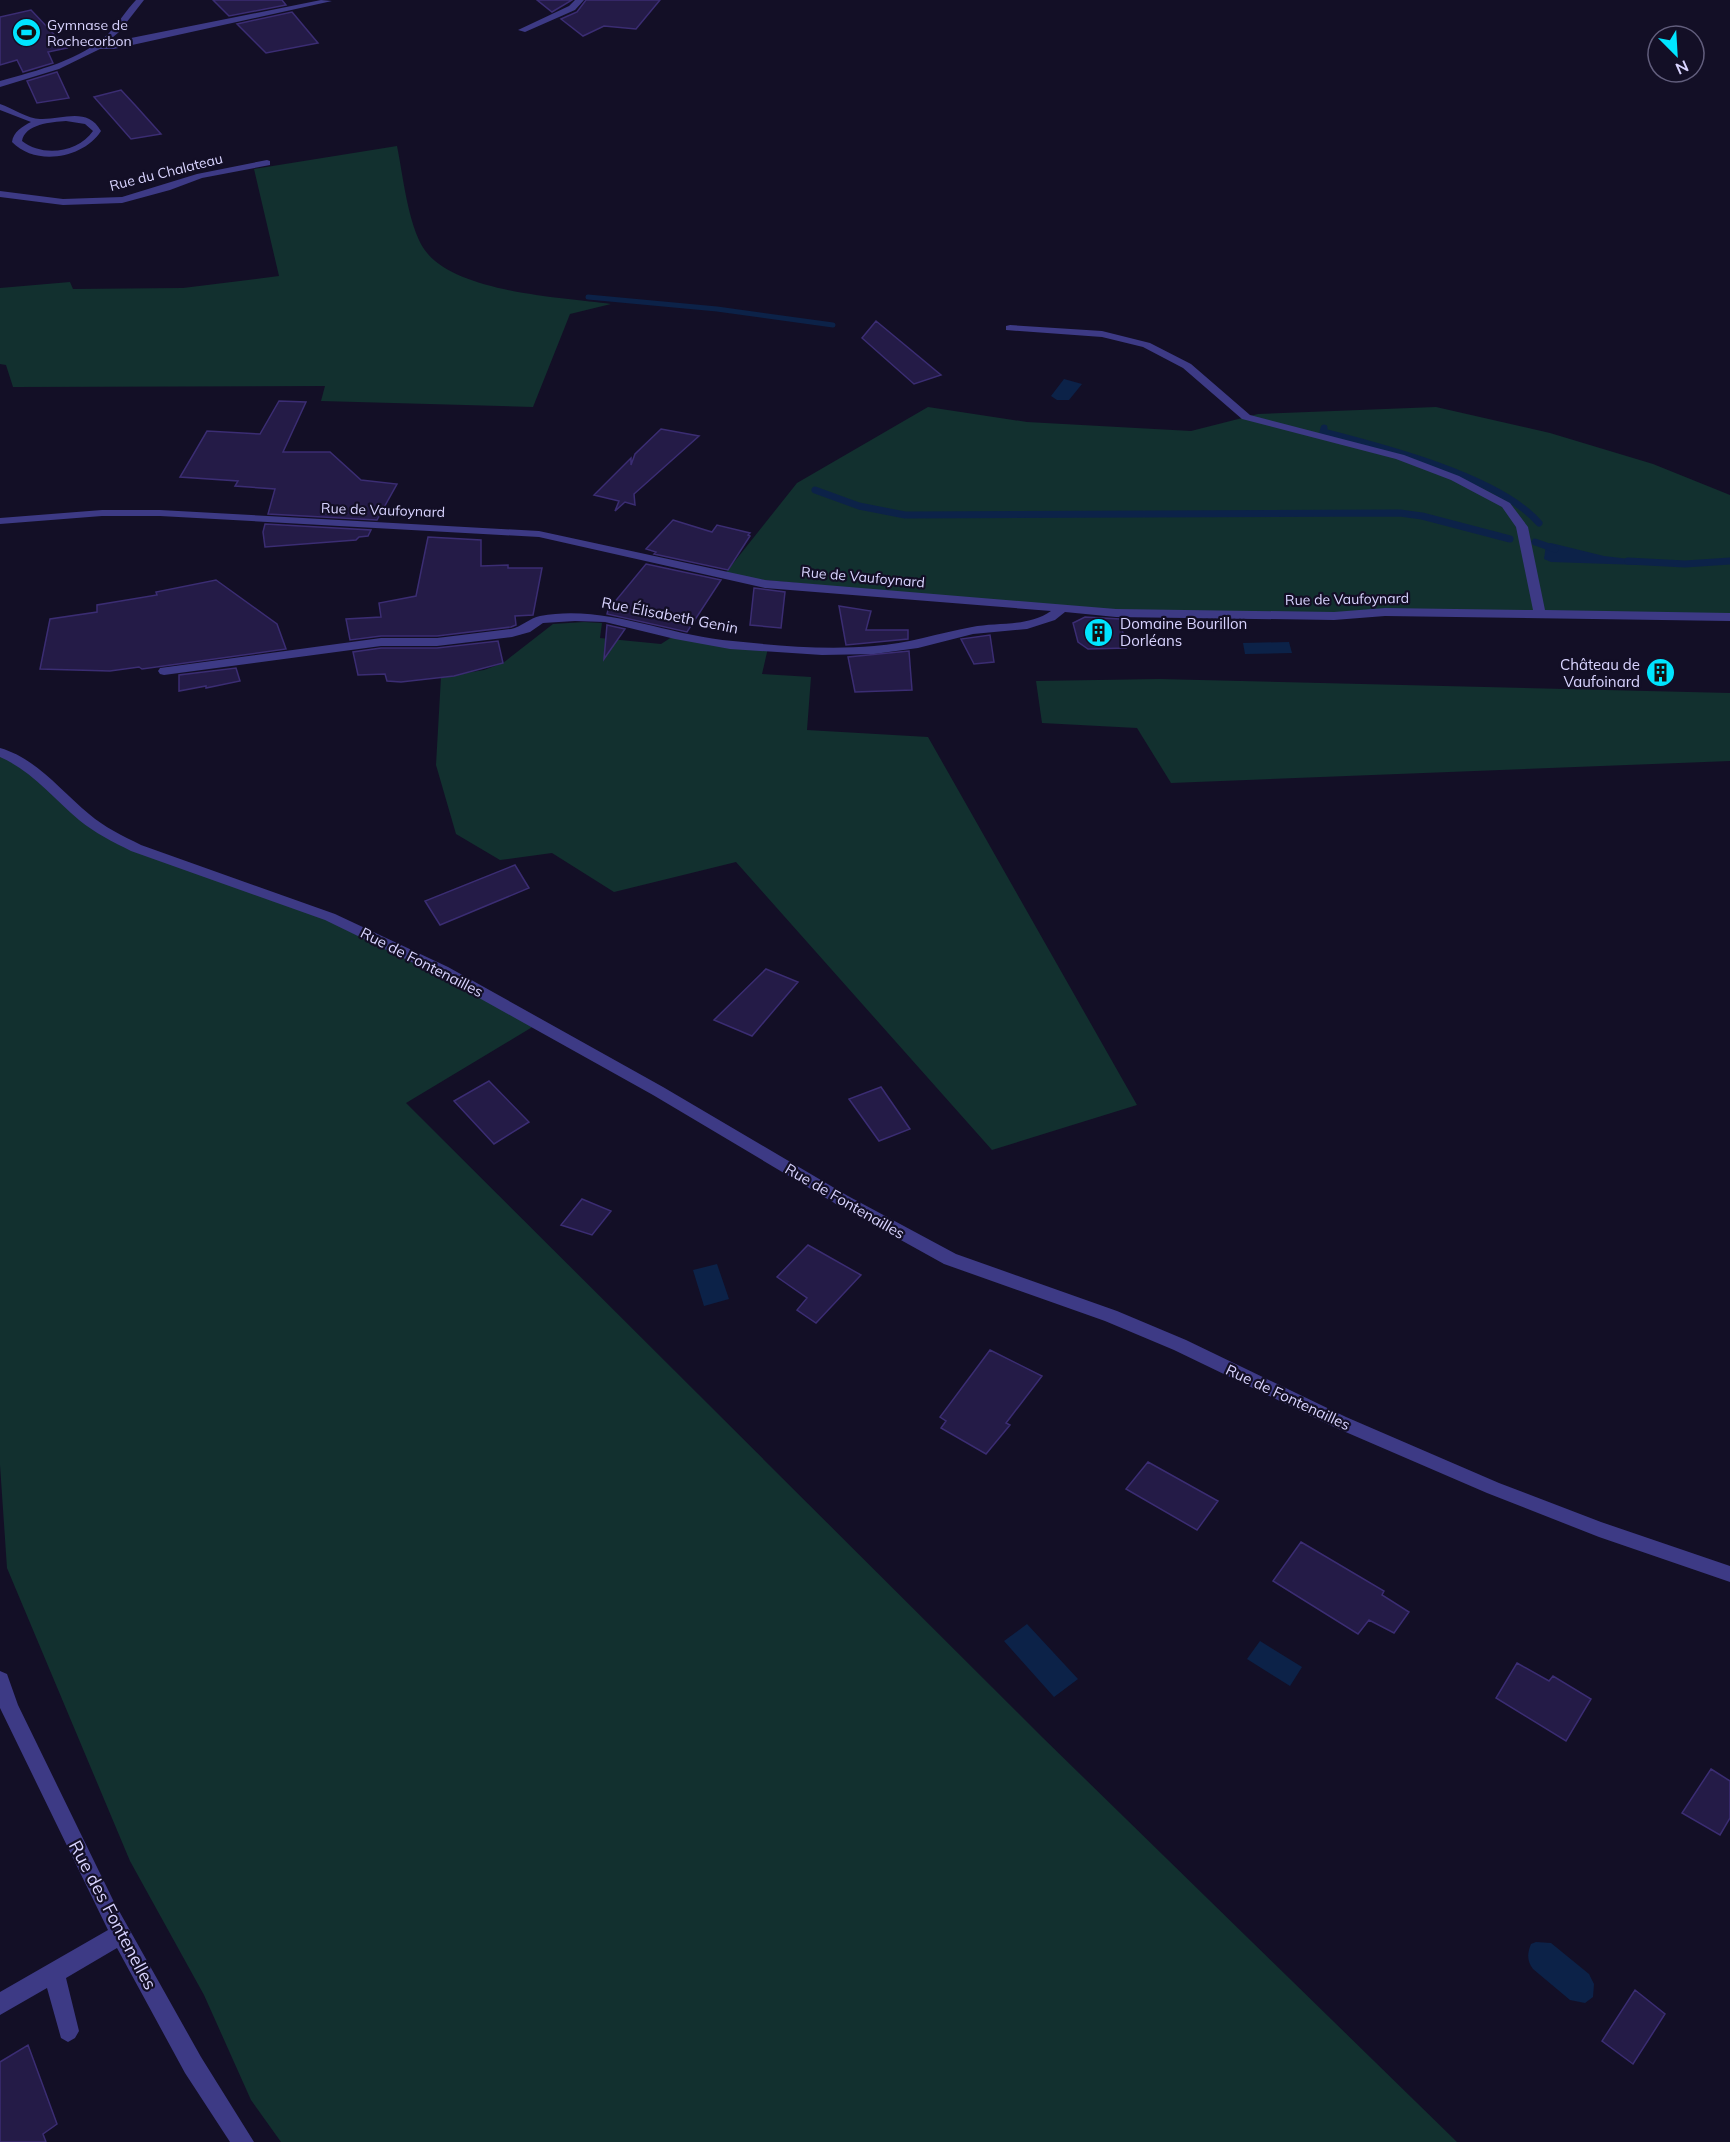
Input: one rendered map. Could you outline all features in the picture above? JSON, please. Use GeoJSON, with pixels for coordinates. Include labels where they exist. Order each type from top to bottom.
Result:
{"type":"FeatureCollection","features":[{"type":"Feature","properties":{"kind":"street"},"geometry":{"type":"LineString","coordinates":[[0,84],[60,64],[99,45],[118,29],[140,0]]}},
{"type":"Feature","properties":{"kind":"street"},"geometry":{"type":"LineString","coordinates":[[522,30],[572,8],[580,0]]}},
{"type":"Feature","properties":{"kind":"street"},"geometry":{"type":"LineString","coordinates":[[99,45],[114,46],[328,1]]}},
{"type":"Feature","properties":{"kind":"street"},"geometry":{"type":"LineString","coordinates":[[0,107],[39,122],[66,118],[78,119],[95,125],[97,131],[95,137],[88,142],[66,151],[40,152],[21,147],[16,137],[29,126],[39,122]]}},
{"type":"Feature","properties":{"kind":"street","name":"Rue du Chalateau"},"geometry":{"type":"LineString","coordinates":[[0,194],[63,202],[122,200],[200,176],[267,163]]}},
{"type":"Feature","properties":{"kind":"street"},"geometry":{"type":"LineString","coordinates":[[1010,328],[1105,334],[1149,345],[1186,365],[1230,407],[1246,417],[1400,457],[1488,494],[1506,505],[1522,527],[1540,614]]}},
{"type":"Feature","properties":{"kind":"street","name":"Rue de Vaufoynard"},"geometry":{"type":"LineString","coordinates":[[0,521],[102,513],[160,513],[539,534],[765,584],[1116,613],[1334,616],[1385,612],[1730,617]]}},
{"type":"Feature","properties":{"kind":"street","name":"Rue Élisabeth Genin"},"geometry":{"type":"LineString","coordinates":[[164,671],[381,642],[437,642],[512,633],[526,630],[540,620],[575,617],[605,618],[675,635],[730,645],[822,651],[874,650],[918,644],[973,630],[1027,625],[1051,617],[1062,609]]}},
{"type":"Feature","properties":{"kind":"street","name":"Rue de Fontenailles"},"geometry":{"type":"LineString","coordinates":[[0,752],[34,770],[86,819],[110,835],[136,848],[330,917],[443,970],[648,1086],[842,1200],[950,1259],[1111,1316],[1180,1345],[1340,1422],[1493,1488],[1599,1529],[1730,1574]]}},
{"type":"Feature","properties":{"kind":"street","name":"Rue des Fontenelles"},"geometry":{"type":"LineString","coordinates":[[0,1680],[14,1717],[121,1934],[193,2065],[243,2142]]}},
{"type":"Feature","properties":{"kind":"street"},"geometry":{"type":"LineString","coordinates":[[0,2004],[121,1934]]}},
{"type":"Feature","properties":{"kind":"street"},"geometry":{"type":"LineString","coordinates":[[54,1973],[68,2031]]}},
{"type":"Feature","properties":{"kind":"green space"},"geometry":{"type":"Polygon","coordinates":[[[397,146],[407,199],[418,239],[424,249],[439,264],[483,284],[538,295],[611,304],[570,314],[533,407],[321,401],[325,386],[13,387],[6,365],[0,364],[0,288],[70,282],[73,289],[183,288],[279,276],[254,169],[397,146]]]}},
{"type":"Feature","properties":{"kind":"green space"},"geometry":{"type":"Polygon","coordinates":[[[928,407],[1027,422],[1191,431],[1258,414],[1436,407],[1550,433],[1653,464],[1730,495],[1730,617],[1115,613],[723,576],[797,483],[928,407]]]}},
{"type":"Feature","properties":{"kind":"green space"},"geometry":{"type":"Polygon","coordinates":[[[602,623],[600,638],[661,644],[675,635],[768,648],[762,674],[811,677],[807,730],[928,737],[1137,1105],[992,1150],[736,862],[614,892],[552,853],[500,860],[456,834],[436,765],[441,677],[484,670],[503,663],[553,624],[602,623]]]}},
{"type":"Feature","properties":{"kind":"green space"},"geometry":{"type":"Polygon","coordinates":[[[1159,679],[1730,693],[1730,761],[1171,783],[1137,728],[1042,723],[1036,681],[1159,679]]]}},
{"type":"Feature","properties":{"kind":"green space"},"geometry":{"type":"Polygon","coordinates":[[[0,756],[34,770],[110,835],[315,912],[539,1023],[406,1103],[1041,1736],[1457,2142],[281,2142],[251,2100],[204,1995],[130,1861],[7,1568],[0,1465],[0,756]]]}},
{"type":"Feature","properties":{"kind":"water"},"geometry":{"type":"Polygon","coordinates":[[[1064,379],[1082,384],[1069,400],[1057,400],[1051,396],[1064,379]]]}},
{"type":"Feature","properties":{"kind":"water"},"geometry":{"type":"Polygon","coordinates":[[[1551,543],[1604,556],[1638,560],[1640,565],[1551,562],[1544,559],[1546,545],[1551,543]]]}},
{"type":"Feature","properties":{"kind":"water"},"geometry":{"type":"Polygon","coordinates":[[[1289,642],[1292,653],[1245,654],[1243,643],[1289,642]]]}},
{"type":"Feature","properties":{"kind":"water"},"geometry":{"type":"Polygon","coordinates":[[[717,1264],[729,1299],[704,1306],[693,1270],[717,1264]]]}},
{"type":"Feature","properties":{"kind":"water"},"geometry":{"type":"Polygon","coordinates":[[[1027,1624],[1078,1679],[1054,1697],[1004,1641],[1027,1624]]]}},
{"type":"Feature","properties":{"kind":"water"},"geometry":{"type":"Polygon","coordinates":[[[1260,1641],[1302,1667],[1290,1686],[1247,1659],[1260,1641]]]}},
{"type":"Feature","properties":{"kind":"water"},"geometry":{"type":"Polygon","coordinates":[[[1551,1943],[1589,1974],[1594,1984],[1593,1997],[1585,2003],[1570,2000],[1533,1969],[1528,1954],[1531,1944],[1551,1943]]]}},
{"type":"Feature","properties":{"kind":"building"},"geometry":{"type":"Polygon","coordinates":[[[213,0],[282,0],[286,5],[229,16],[213,0]]]}},
{"type":"Feature","properties":{"kind":"building"},"geometry":{"type":"Polygon","coordinates":[[[537,0],[572,0],[552,12],[537,0]]]}},
{"type":"Feature","properties":{"kind":"building"},"geometry":{"type":"Polygon","coordinates":[[[586,0],[660,0],[636,29],[604,26],[583,36],[561,19],[577,12],[586,0]]]}},
{"type":"Feature","properties":{"kind":"building","name":"Gymnase de Rochecorbon"},"geometry":{"type":"Polygon","coordinates":[[[31,10],[67,48],[48,52],[53,63],[23,72],[17,60],[0,65],[0,17],[31,10]]]}},
{"type":"Feature","properties":{"kind":"building"},"geometry":{"type":"Polygon","coordinates":[[[292,12],[318,43],[266,53],[237,24],[292,12]]]}},
{"type":"Feature","properties":{"kind":"building"},"geometry":{"type":"Polygon","coordinates":[[[57,72],[69,98],[37,103],[27,81],[57,72]]]}},
{"type":"Feature","properties":{"kind":"building"},"geometry":{"type":"Polygon","coordinates":[[[121,90],[161,134],[131,139],[94,97],[121,90]]]}},
{"type":"Feature","properties":{"kind":"building"},"geometry":{"type":"Polygon","coordinates":[[[876,321],[941,375],[914,384],[862,338],[876,321]]]}},
{"type":"Feature","properties":{"kind":"building"},"geometry":{"type":"Polygon","coordinates":[[[279,401],[306,402],[283,452],[330,452],[361,480],[397,484],[377,520],[268,514],[275,489],[235,486],[238,481],[180,477],[207,431],[260,434],[279,401]]]}},
{"type":"Feature","properties":{"kind":"building"},"geometry":{"type":"Polygon","coordinates":[[[661,429],[699,436],[634,494],[635,505],[625,502],[615,511],[619,501],[594,495],[631,458],[631,465],[635,454],[661,429]]]}},
{"type":"Feature","properties":{"kind":"building"},"geometry":{"type":"Polygon","coordinates":[[[673,520],[712,532],[717,525],[750,533],[748,535],[750,536],[728,570],[654,554],[656,552],[646,549],[673,520]]]}},
{"type":"Feature","properties":{"kind":"building"},"geometry":{"type":"Polygon","coordinates":[[[265,524],[371,530],[368,536],[359,537],[356,540],[265,547],[263,532],[265,524]]]}},
{"type":"Feature","properties":{"kind":"building"},"geometry":{"type":"Polygon","coordinates":[[[428,537],[481,540],[481,566],[508,565],[508,568],[542,568],[533,615],[515,616],[516,625],[511,627],[437,636],[381,636],[350,640],[346,619],[381,617],[379,603],[416,596],[428,537]]]}},
{"type":"Feature","properties":{"kind":"building"},"geometry":{"type":"Polygon","coordinates":[[[646,564],[721,580],[687,632],[607,614],[646,564]]]}},
{"type":"Feature","properties":{"kind":"building"},"geometry":{"type":"Polygon","coordinates":[[[216,580],[277,624],[286,649],[142,669],[139,667],[110,671],[40,669],[50,619],[97,612],[97,605],[157,595],[156,592],[216,580]]]}},
{"type":"Feature","properties":{"kind":"building"},"geometry":{"type":"Polygon","coordinates":[[[754,588],[785,592],[781,628],[750,625],[754,588]]]}},
{"type":"Feature","properties":{"kind":"building"},"geometry":{"type":"Polygon","coordinates":[[[839,606],[871,611],[866,630],[908,630],[908,639],[846,645],[839,606]]]}},
{"type":"Feature","properties":{"kind":"building","name":"Domaine Bourillon Dorléans"},"geometry":{"type":"Polygon","coordinates":[[[1085,617],[1120,619],[1126,648],[1088,649],[1078,642],[1073,623],[1085,617]]]}},
{"type":"Feature","properties":{"kind":"building"},"geometry":{"type":"Polygon","coordinates":[[[607,625],[625,629],[604,659],[607,625]]]}},
{"type":"Feature","properties":{"kind":"building"},"geometry":{"type":"Polygon","coordinates":[[[990,635],[994,662],[974,664],[961,639],[990,635]]]}},
{"type":"Feature","properties":{"kind":"building"},"geometry":{"type":"Polygon","coordinates":[[[498,641],[503,663],[454,676],[401,682],[387,681],[385,674],[358,675],[353,652],[381,648],[437,648],[498,641]]]}},
{"type":"Feature","properties":{"kind":"building"},"geometry":{"type":"Polygon","coordinates":[[[909,651],[912,690],[855,692],[848,657],[909,651]]]}},
{"type":"Feature","properties":{"kind":"building"},"geometry":{"type":"Polygon","coordinates":[[[236,668],[240,681],[179,691],[179,675],[236,668]]]}},
{"type":"Feature","properties":{"kind":"building"},"geometry":{"type":"Polygon","coordinates":[[[515,865],[529,888],[440,925],[425,901],[515,865]]]}},
{"type":"Feature","properties":{"kind":"building"},"geometry":{"type":"Polygon","coordinates":[[[766,969],[798,982],[752,1036],[714,1020],[766,969]]]}},
{"type":"Feature","properties":{"kind":"building"},"geometry":{"type":"Polygon","coordinates":[[[489,1081],[529,1122],[494,1144],[454,1101],[489,1081]]]}},
{"type":"Feature","properties":{"kind":"building"},"geometry":{"type":"Polygon","coordinates":[[[881,1087],[910,1129],[879,1141],[849,1099],[881,1087]]]}},
{"type":"Feature","properties":{"kind":"building"},"geometry":{"type":"Polygon","coordinates":[[[582,1199],[611,1211],[592,1235],[561,1225],[582,1199]]]}},
{"type":"Feature","properties":{"kind":"building"},"geometry":{"type":"Polygon","coordinates":[[[808,1245],[861,1275],[816,1323],[797,1310],[807,1298],[777,1277],[808,1245]]]}},
{"type":"Feature","properties":{"kind":"building"},"geometry":{"type":"Polygon","coordinates":[[[990,1350],[1042,1376],[1006,1423],[1010,1425],[986,1454],[941,1428],[946,1421],[940,1417],[990,1350]]]}},
{"type":"Feature","properties":{"kind":"building"},"geometry":{"type":"Polygon","coordinates":[[[1148,1462],[1218,1501],[1197,1530],[1126,1489],[1148,1462]]]}},
{"type":"Feature","properties":{"kind":"building"},"geometry":{"type":"Polygon","coordinates":[[[1301,1542],[1384,1591],[1382,1595],[1409,1612],[1394,1633],[1369,1620],[1358,1634],[1273,1581],[1301,1542]]]}},
{"type":"Feature","properties":{"kind":"building"},"geometry":{"type":"Polygon","coordinates":[[[1517,1663],[1549,1681],[1553,1676],[1591,1699],[1566,1741],[1496,1698],[1517,1663]]]}},
{"type":"Feature","properties":{"kind":"building"},"geometry":{"type":"Polygon","coordinates":[[[1711,1769],[1730,1781],[1730,1818],[1720,1835],[1682,1813],[1711,1769]]]}},
{"type":"Feature","properties":{"kind":"building"},"geometry":{"type":"Polygon","coordinates":[[[1635,1990],[1665,2014],[1633,2064],[1602,2041],[1635,1990]]]}},
{"type":"Feature","properties":{"kind":"building"},"geometry":{"type":"Polygon","coordinates":[[[28,2045],[57,2124],[43,2134],[46,2142],[0,2142],[0,2062],[28,2045]]]}},
{"type":"Feature","properties":{"kind":"waterway"},"geometry":{"type":"LineString","coordinates":[[588,297],[717,309],[833,325]]}},
{"type":"Feature","properties":{"kind":"waterway"},"geometry":{"type":"LineString","coordinates":[[1324,428],[1323,432],[1407,455],[1469,478],[1497,491],[1521,506],[1539,523]]}},
{"type":"Feature","properties":{"kind":"waterway"},"geometry":{"type":"LineString","coordinates":[[815,490],[859,506],[905,515],[1400,513],[1422,516],[1510,539]]}},
{"type":"Feature","properties":{"kind":"waterway"},"geometry":{"type":"LineString","coordinates":[[1535,542],[1555,549]]}},
{"type":"Feature","properties":{"kind":"waterway"},"geometry":{"type":"LineString","coordinates":[[1628,561],[1685,564],[1730,561]]}},
{"type":"Feature","properties":{"kind":"place","name":"Gymnase de Rochecorbon"},"geometry":{"type":"Point","coordinates":[26,33]}},
{"type":"Feature","properties":{"kind":"place","name":"Domaine Bourillon Dorléans"},"geometry":{"type":"Point","coordinates":[1099,632]}},
{"type":"Feature","properties":{"kind":"place","name":"Château de Vaufoinard"},"geometry":{"type":"Point","coordinates":[1661,673]}}]}
